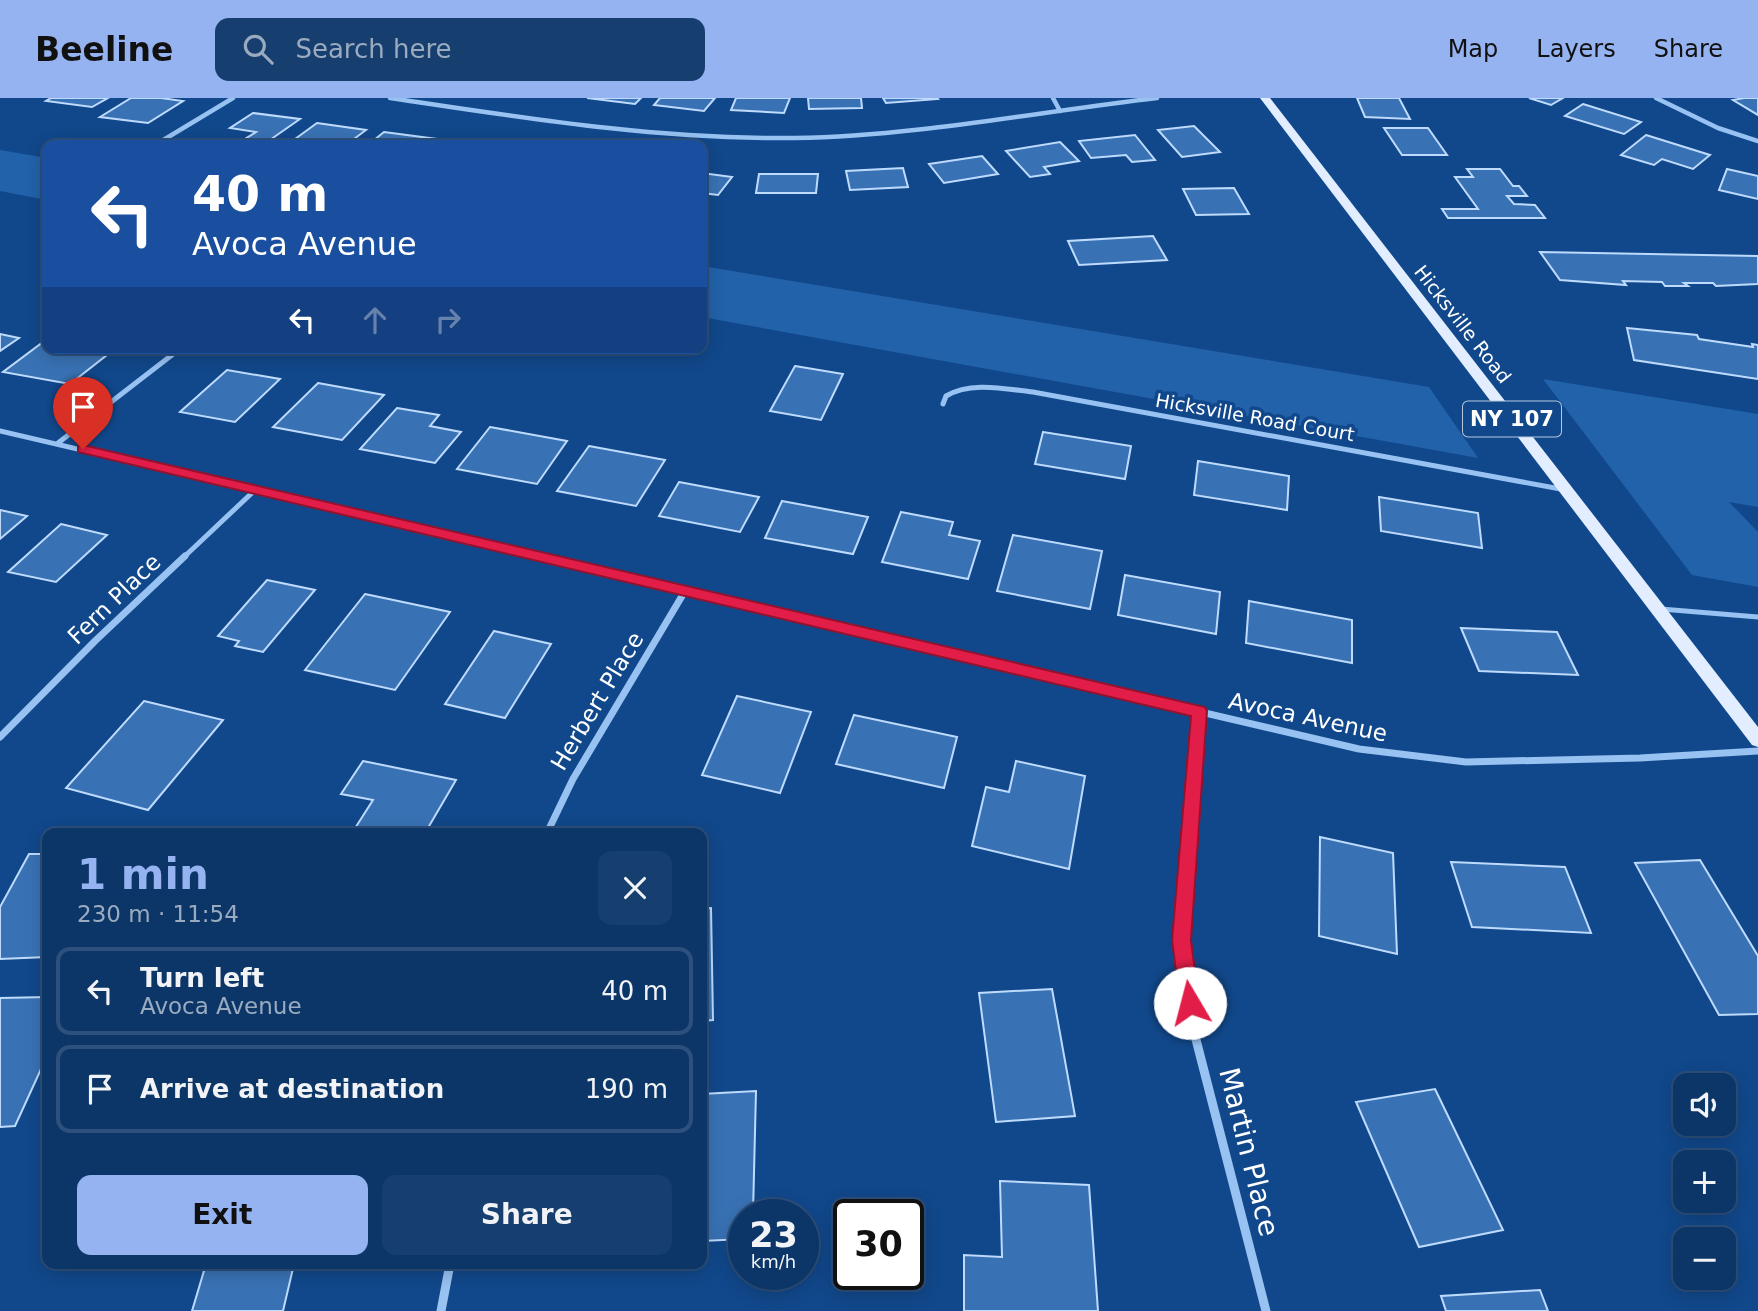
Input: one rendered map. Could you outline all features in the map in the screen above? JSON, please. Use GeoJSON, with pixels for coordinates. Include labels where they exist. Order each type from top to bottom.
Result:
{"type":"FeatureCollection","features":[{"type":"Feature","properties":{"kind":"main road","name":"Hicksville Road"},"geometry":{"type":"LineString","coordinates":[[1265,98],[1758,740]]}},
{"type":"Feature","properties":{"kind":"street"},"geometry":{"type":"LineString","coordinates":[[163,140],[233,98]]}},
{"type":"Feature","properties":{"kind":"street"},"geometry":{"type":"LineString","coordinates":[[390,98],[663,135],[813,138],[912,131],[1157,98]]}},
{"type":"Feature","properties":{"kind":"street"},"geometry":{"type":"LineString","coordinates":[[1053,98],[1060,111]]}},
{"type":"Feature","properties":{"kind":"street"},"geometry":{"type":"LineString","coordinates":[[1656,98],[1718,128],[1758,141]]}},
{"type":"Feature","properties":{"kind":"street"},"geometry":{"type":"LineString","coordinates":[[58,443],[173,354]]}},
{"type":"Feature","properties":{"kind":"street","name":"Hicksville Road Court"},"geometry":{"type":"LineString","coordinates":[[943,404],[946,396],[957,390],[992,388],[1033,392],[1567,490]]}},
{"type":"Feature","properties":{"kind":"street","name":"Avoca Avenue"},"geometry":{"type":"LineString","coordinates":[[0,431],[1359,749],[1466,762],[1640,758],[1758,751]]}},
{"type":"Feature","properties":{"kind":"street","name":"Fern Place"},"geometry":{"type":"LineString","coordinates":[[0,737],[95,641],[255,490]]}},
{"type":"Feature","properties":{"kind":"street","name":"Herbert Place"},"geometry":{"type":"LineString","coordinates":[[549,828],[573,779],[685,591]]}},
{"type":"Feature","properties":{"kind":"street","name":"Martin Place"},"geometry":{"type":"LineString","coordinates":[[1199,711],[1181,940],[1192,1024],[1266,1311]]}},
{"type":"Feature","properties":{"kind":"street"},"geometry":{"type":"LineString","coordinates":[[442,1311],[449,1269]]}},
{"type":"Feature","properties":{"kind":"lane"},"geometry":{"type":"LineString","coordinates":[[1658,609],[1758,617]]}},
{"type":"Feature","properties":{"kind":"shaded area"},"geometry":{"type":"Polygon","coordinates":[[[0,150],[42,157],[42,199],[0,191],[0,150]]]}},
{"type":"Feature","properties":{"kind":"shaded area"},"geometry":{"type":"Polygon","coordinates":[[[707,267],[1429,387],[1478,458],[707,318],[707,267]]]}},
{"type":"Feature","properties":{"kind":"shaded area"},"geometry":{"type":"Polygon","coordinates":[[[1543,379],[1758,414],[1758,507],[1729,502],[1758,532],[1758,587],[1692,575],[1543,379]]]}},
{"type":"Feature","properties":{"kind":"building"},"geometry":{"type":"Polygon","coordinates":[[[51,98],[108,98],[92,107],[46,101],[51,98]]]}},
{"type":"Feature","properties":{"kind":"building"},"geometry":{"type":"Polygon","coordinates":[[[131,98],[183,101],[148,123],[100,117],[131,98]]]}},
{"type":"Feature","properties":{"kind":"building"},"geometry":{"type":"Polygon","coordinates":[[[587,98],[641,98],[635,104],[587,98]]]}},
{"type":"Feature","properties":{"kind":"building"},"geometry":{"type":"Polygon","coordinates":[[[660,98],[715,98],[704,111],[654,105],[660,98]]]}},
{"type":"Feature","properties":{"kind":"building"},"geometry":{"type":"Polygon","coordinates":[[[736,98],[790,98],[784,113],[731,110],[736,98]]]}},
{"type":"Feature","properties":{"kind":"building"},"geometry":{"type":"Polygon","coordinates":[[[808,98],[861,98],[862,108],[809,109],[808,98]]]}},
{"type":"Feature","properties":{"kind":"building"},"geometry":{"type":"Polygon","coordinates":[[[883,98],[937,98],[938,99],[886,103],[883,98]]]}},
{"type":"Feature","properties":{"kind":"building"},"geometry":{"type":"Polygon","coordinates":[[[1357,98],[1399,98],[1410,119],[1365,117],[1357,98]]]}},
{"type":"Feature","properties":{"kind":"building"},"geometry":{"type":"Polygon","coordinates":[[[1529,98],[1563,98],[1551,105],[1529,98]]]}},
{"type":"Feature","properties":{"kind":"building"},"geometry":{"type":"Polygon","coordinates":[[[1758,98],[1758,115],[1733,100],[1758,98]]]}},
{"type":"Feature","properties":{"kind":"building"},"geometry":{"type":"Polygon","coordinates":[[[1583,104],[1641,122],[1624,134],[1565,116],[1583,104]]]}},
{"type":"Feature","properties":{"kind":"building"},"geometry":{"type":"Polygon","coordinates":[[[253,113],[300,119],[270,140],[245,139],[256,132],[230,128],[253,113]]]}},
{"type":"Feature","properties":{"kind":"building"},"geometry":{"type":"Polygon","coordinates":[[[317,123],[366,130],[353,140],[295,139],[317,123]]]}},
{"type":"Feature","properties":{"kind":"building"},"geometry":{"type":"Polygon","coordinates":[[[1194,126],[1220,152],[1182,157],[1158,130],[1194,126]]]}},
{"type":"Feature","properties":{"kind":"building"},"geometry":{"type":"Polygon","coordinates":[[[1384,128],[1428,128],[1447,155],[1402,155],[1384,128]]]}},
{"type":"Feature","properties":{"kind":"building"},"geometry":{"type":"Polygon","coordinates":[[[384,132],[437,139],[436,140],[374,140],[384,132]]]}},
{"type":"Feature","properties":{"kind":"building"},"geometry":{"type":"Polygon","coordinates":[[[1135,135],[1155,160],[1132,162],[1126,155],[1091,158],[1079,141],[1135,135]]]}},
{"type":"Feature","properties":{"kind":"building"},"geometry":{"type":"Polygon","coordinates":[[[1646,135],[1710,155],[1693,169],[1662,159],[1654,165],[1621,155],[1646,135]]]}},
{"type":"Feature","properties":{"kind":"building"},"geometry":{"type":"Polygon","coordinates":[[[1060,142],[1079,161],[1044,167],[1050,174],[1030,177],[1006,151],[1060,142]]]}},
{"type":"Feature","properties":{"kind":"building"},"geometry":{"type":"Polygon","coordinates":[[[982,156],[998,174],[944,183],[929,164],[982,156]]]}},
{"type":"Feature","properties":{"kind":"building"},"geometry":{"type":"Polygon","coordinates":[[[903,168],[908,187],[850,190],[846,171],[903,168]]]}},
{"type":"Feature","properties":{"kind":"building"},"geometry":{"type":"Polygon","coordinates":[[[1467,169],[1500,169],[1513,186],[1519,186],[1527,196],[1507,196],[1514,204],[1535,205],[1545,218],[1448,218],[1442,209],[1478,209],[1455,177],[1473,177],[1467,169]]]}},
{"type":"Feature","properties":{"kind":"building"},"geometry":{"type":"Polygon","coordinates":[[[1727,169],[1758,176],[1758,199],[1719,190],[1727,169]]]}},
{"type":"Feature","properties":{"kind":"building"},"geometry":{"type":"Polygon","coordinates":[[[707,174],[732,177],[718,195],[707,194],[707,174]]]}},
{"type":"Feature","properties":{"kind":"building"},"geometry":{"type":"Polygon","coordinates":[[[759,174],[818,174],[816,193],[756,193],[759,174]]]}},
{"type":"Feature","properties":{"kind":"building"},"geometry":{"type":"Polygon","coordinates":[[[1234,188],[1249,214],[1196,215],[1183,189],[1234,188]]]}},
{"type":"Feature","properties":{"kind":"building"},"geometry":{"type":"Polygon","coordinates":[[[1153,236],[1167,260],[1079,265],[1068,241],[1153,236]]]}},
{"type":"Feature","properties":{"kind":"building"},"geometry":{"type":"Polygon","coordinates":[[[1540,252],[1758,256],[1758,284],[1716,286],[1713,283],[1684,283],[1688,286],[1665,286],[1662,282],[1623,281],[1626,285],[1560,280],[1540,252]]]}},
{"type":"Feature","properties":{"kind":"building"},"geometry":{"type":"Polygon","coordinates":[[[1627,328],[1697,335],[1699,339],[1753,347],[1752,344],[1758,345],[1758,379],[1634,360],[1627,328]]]}},
{"type":"Feature","properties":{"kind":"building"},"geometry":{"type":"Polygon","coordinates":[[[0,334],[19,338],[0,351],[0,334]]]}},
{"type":"Feature","properties":{"kind":"building"},"geometry":{"type":"Polygon","coordinates":[[[42,343],[42,354],[108,354],[70,384],[3,372],[42,343]]]}},
{"type":"Feature","properties":{"kind":"building"},"geometry":{"type":"Polygon","coordinates":[[[795,366],[843,374],[821,420],[770,411],[795,366]]]}},
{"type":"Feature","properties":{"kind":"building"},"geometry":{"type":"Polygon","coordinates":[[[227,370],[280,379],[235,422],[180,412],[227,370]]]}},
{"type":"Feature","properties":{"kind":"building"},"geometry":{"type":"Polygon","coordinates":[[[318,383],[384,395],[342,440],[273,427],[318,383]]]}},
{"type":"Feature","properties":{"kind":"building"},"geometry":{"type":"Polygon","coordinates":[[[397,408],[439,415],[430,426],[461,432],[435,463],[360,449],[397,408]]]}},
{"type":"Feature","properties":{"kind":"building"},"geometry":{"type":"Polygon","coordinates":[[[490,427],[567,441],[537,484],[457,469],[490,427]]]}},
{"type":"Feature","properties":{"kind":"building"},"geometry":{"type":"Polygon","coordinates":[[[1043,432],[1131,446],[1125,479],[1035,464],[1043,432]]]}},
{"type":"Feature","properties":{"kind":"building"},"geometry":{"type":"Polygon","coordinates":[[[589,446],[665,460],[636,506],[557,491],[589,446]]]}},
{"type":"Feature","properties":{"kind":"building"},"geometry":{"type":"Polygon","coordinates":[[[1198,461],[1289,476],[1287,510],[1194,495],[1198,461]]]}},
{"type":"Feature","properties":{"kind":"building"},"geometry":{"type":"Polygon","coordinates":[[[679,482],[759,497],[740,532],[659,516],[679,482]]]}},
{"type":"Feature","properties":{"kind":"building"},"geometry":{"type":"Polygon","coordinates":[[[1379,497],[1478,513],[1482,548],[1381,531],[1379,497]]]}},
{"type":"Feature","properties":{"kind":"building"},"geometry":{"type":"Polygon","coordinates":[[[782,501],[868,517],[853,554],[765,538],[782,501]]]}},
{"type":"Feature","properties":{"kind":"building"},"geometry":{"type":"Polygon","coordinates":[[[0,510],[27,516],[0,539],[0,510]]]}},
{"type":"Feature","properties":{"kind":"building"},"geometry":{"type":"Polygon","coordinates":[[[901,512],[953,522],[949,535],[980,541],[968,579],[882,562],[901,512]]]}},
{"type":"Feature","properties":{"kind":"building"},"geometry":{"type":"Polygon","coordinates":[[[61,524],[107,535],[56,582],[8,572],[61,524]]]}},
{"type":"Feature","properties":{"kind":"building"},"geometry":{"type":"Polygon","coordinates":[[[1013,535],[1102,551],[1090,609],[997,591],[1013,535]]]}},
{"type":"Feature","properties":{"kind":"building"},"geometry":{"type":"Polygon","coordinates":[[[1125,575],[1220,592],[1216,634],[1118,615],[1125,575]]]}},
{"type":"Feature","properties":{"kind":"building"},"geometry":{"type":"Polygon","coordinates":[[[267,580],[315,590],[263,652],[235,646],[239,641],[218,636],[267,580]]]}},
{"type":"Feature","properties":{"kind":"building"},"geometry":{"type":"Polygon","coordinates":[[[365,594],[450,612],[395,690],[305,670],[365,594]]]}},
{"type":"Feature","properties":{"kind":"building"},"geometry":{"type":"Polygon","coordinates":[[[1249,601],[1352,620],[1352,663],[1246,643],[1249,601]]]}},
{"type":"Feature","properties":{"kind":"building"},"geometry":{"type":"Polygon","coordinates":[[[1461,628],[1557,632],[1578,675],[1479,671],[1461,628]]]}},
{"type":"Feature","properties":{"kind":"building"},"geometry":{"type":"Polygon","coordinates":[[[494,631],[551,644],[505,718],[445,704],[494,631]]]}},
{"type":"Feature","properties":{"kind":"building"},"geometry":{"type":"Polygon","coordinates":[[[737,696],[811,712],[780,793],[702,775],[737,696]]]}},
{"type":"Feature","properties":{"kind":"building"},"geometry":{"type":"Polygon","coordinates":[[[144,701],[223,720],[148,810],[66,788],[144,701]]]}},
{"type":"Feature","properties":{"kind":"building"},"geometry":{"type":"Polygon","coordinates":[[[854,715],[957,737],[944,788],[836,764],[854,715]]]}},
{"type":"Feature","properties":{"kind":"building"},"geometry":{"type":"Polygon","coordinates":[[[363,761],[456,780],[428,828],[355,828],[373,800],[341,794],[363,761]]]}},
{"type":"Feature","properties":{"kind":"building"},"geometry":{"type":"Polygon","coordinates":[[[1016,761],[1085,776],[1069,869],[972,846],[986,787],[1009,792],[1016,761]]]}},
{"type":"Feature","properties":{"kind":"building"},"geometry":{"type":"Polygon","coordinates":[[[1320,837],[1393,853],[1397,954],[1319,936],[1320,837]]]}},
{"type":"Feature","properties":{"kind":"building"},"geometry":{"type":"Polygon","coordinates":[[[29,854],[42,854],[42,957],[0,959],[0,907],[29,854]]]}},
{"type":"Feature","properties":{"kind":"building"},"geometry":{"type":"Polygon","coordinates":[[[1700,860],[1758,956],[1758,1014],[1719,1015],[1635,863],[1700,860]]]}},
{"type":"Feature","properties":{"kind":"building"},"geometry":{"type":"Polygon","coordinates":[[[1451,862],[1565,867],[1591,933],[1472,927],[1451,862]]]}},
{"type":"Feature","properties":{"kind":"building"},"geometry":{"type":"Polygon","coordinates":[[[707,908],[711,908],[713,1020],[707,1021],[707,908]]]}},
{"type":"Feature","properties":{"kind":"building"},"geometry":{"type":"Polygon","coordinates":[[[1052,989],[1075,1116],[996,1122],[979,993],[1052,989]]]}},
{"type":"Feature","properties":{"kind":"building"},"geometry":{"type":"Polygon","coordinates":[[[42,997],[42,1067],[15,1126],[0,1127],[0,998],[42,997]]]}},
{"type":"Feature","properties":{"kind":"building"},"geometry":{"type":"Polygon","coordinates":[[[1435,1089],[1503,1230],[1419,1247],[1356,1102],[1435,1089]]]}},
{"type":"Feature","properties":{"kind":"building"},"geometry":{"type":"Polygon","coordinates":[[[756,1091],[753,1199],[728,1199],[728,1240],[707,1241],[707,1094],[756,1091]]]}},
{"type":"Feature","properties":{"kind":"building"},"geometry":{"type":"Polygon","coordinates":[[[1000,1181],[1089,1185],[1098,1311],[964,1311],[964,1255],[1002,1257],[1000,1181]]]}},
{"type":"Feature","properties":{"kind":"building"},"geometry":{"type":"Polygon","coordinates":[[[205,1269],[293,1269],[283,1311],[192,1311],[205,1269]]]}},
{"type":"Feature","properties":{"kind":"building"},"geometry":{"type":"Polygon","coordinates":[[[1540,1290],[1548,1311],[1446,1311],[1441,1296],[1540,1290]]]}},
{"type":"Feature","properties":{"kind":"route"},"geometry":{"type":"LineString","coordinates":[[83,449],[1199,711],[1181,940],[1190,1003]]}}]}
